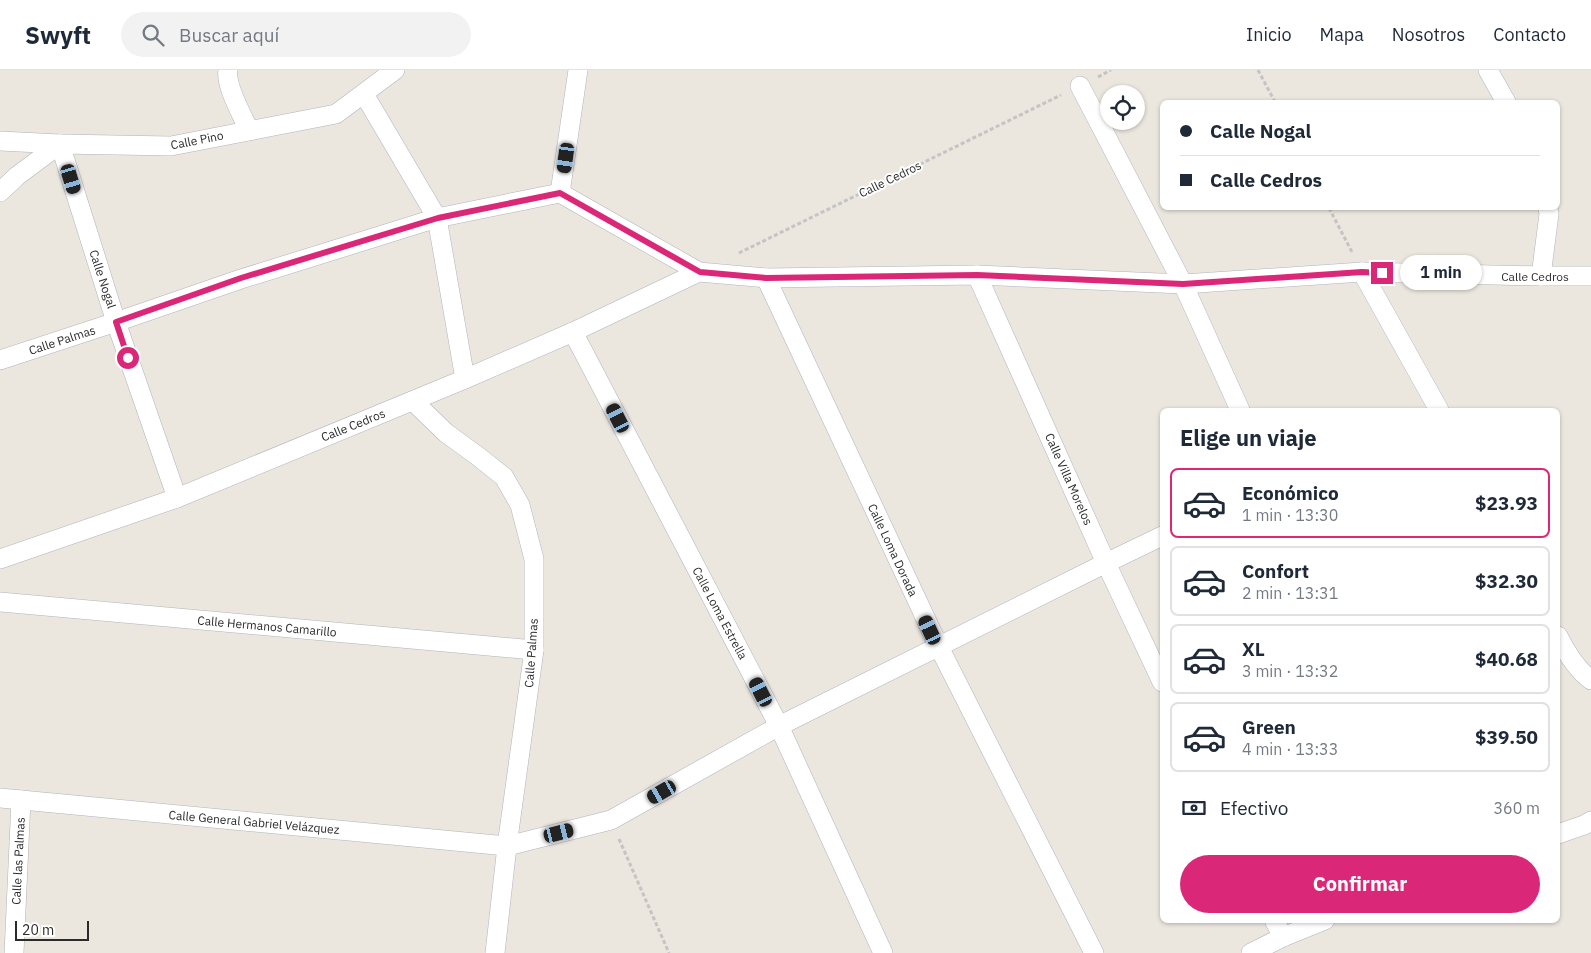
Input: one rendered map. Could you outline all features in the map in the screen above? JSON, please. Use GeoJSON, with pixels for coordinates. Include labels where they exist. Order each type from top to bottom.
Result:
{"type":"FeatureCollection","features":[{"type":"Feature","properties":{"kind":"street"},"geometry":{"type":"LineString","coordinates":[[228,70],[227,76],[235,100],[249,130]]}},
{"type":"Feature","properties":{"kind":"street","name":"Calle Pino"},"geometry":{"type":"LineString","coordinates":[[0,141],[170,146],[336,114],[395,70]]}},
{"type":"Feature","properties":{"kind":"street"},"geometry":{"type":"LineString","coordinates":[[578,70],[560,193],[700,272]]}},
{"type":"Feature","properties":{"kind":"street"},"geometry":{"type":"LineString","coordinates":[[1488,70],[1505,100]]}},
{"type":"Feature","properties":{"kind":"street"},"geometry":{"type":"LineString","coordinates":[[1080,86],[1183,284],[1239,408]]}},
{"type":"Feature","properties":{"kind":"street"},"geometry":{"type":"LineString","coordinates":[[364,94],[438,218],[465,379]]}},
{"type":"Feature","properties":{"kind":"street"},"geometry":{"type":"LineString","coordinates":[[0,192],[17,176],[60,144]]}},
{"type":"Feature","properties":{"kind":"street","name":"Calle Nogal"},"geometry":{"type":"LineString","coordinates":[[60,144],[116,322],[177,498]]}},
{"type":"Feature","properties":{"kind":"street","name":"Calle Palmas"},"geometry":{"type":"LineString","coordinates":[[0,360],[241,278],[438,218],[560,193]]}},
{"type":"Feature","properties":{"kind":"street"},"geometry":{"type":"LineString","coordinates":[[1541,276],[1550,214],[1549,210]]}},
{"type":"Feature","properties":{"kind":"street","name":"Calle Cedros"},"geometry":{"type":"LineString","coordinates":[[0,559],[177,498],[465,379],[573,332],[700,272],[766,278],[977,275],[1183,284],[1362,272],[1591,276]]}},
{"type":"Feature","properties":{"kind":"street"},"geometry":{"type":"LineString","coordinates":[[1362,272],[1433,408]]}},
{"type":"Feature","properties":{"kind":"street","name":"Calle Villa Morelos"},"geometry":{"type":"LineString","coordinates":[[977,275],[1106,563],[1160,678]]}},
{"type":"Feature","properties":{"kind":"street","name":"Calle Loma Dorada"},"geometry":{"type":"LineString","coordinates":[[766,278],[939,647],[1094,953]]}},
{"type":"Feature","properties":{"kind":"street","name":"Calle Loma Estrella"},"geometry":{"type":"LineString","coordinates":[[573,332],[779,726],[883,953]]}},
{"type":"Feature","properties":{"kind":"street","name":"Calle Palmas"},"geometry":{"type":"LineString","coordinates":[[412,401],[446,433],[504,477],[520,505],[534,558],[534,650],[507,846],[495,953]]}},
{"type":"Feature","properties":{"kind":"street","name":"Calle General Gabriel Velázquez"},"geometry":{"type":"LineString","coordinates":[[0,798],[507,846],[611,820],[779,726],[1160,537]]}},
{"type":"Feature","properties":{"kind":"street","name":"Calle Hermanos Camarillo"},"geometry":{"type":"LineString","coordinates":[[0,602],[534,650]]}},
{"type":"Feature","properties":{"kind":"street"},"geometry":{"type":"LineString","coordinates":[[1560,641],[1563,648],[1584,675],[1591,680]]}},
{"type":"Feature","properties":{"kind":"street","name":"Calle las Palmas"},"geometry":{"type":"LineString","coordinates":[[14,953],[21,800]]}},
{"type":"Feature","properties":{"kind":"street"},"geometry":{"type":"LineString","coordinates":[[1560,833],[1591,821]]}},
{"type":"Feature","properties":{"kind":"street"},"geometry":{"type":"LineString","coordinates":[[1276,923],[1283,938]]}},
{"type":"Feature","properties":{"kind":"street"},"geometry":{"type":"LineString","coordinates":[[1251,953],[1318,923]]}},
{"type":"Feature","properties":{"kind":"path"},"geometry":{"type":"LineString","coordinates":[[1258,70],[1274,100]]}},
{"type":"Feature","properties":{"kind":"path","name":"Calle Cedros"},"geometry":{"type":"LineString","coordinates":[[735,255],[1080,86]]}},
{"type":"Feature","properties":{"kind":"path"},"geometry":{"type":"LineString","coordinates":[[1330,210],[1362,272]]}},
{"type":"Feature","properties":{"kind":"path"},"geometry":{"type":"LineString","coordinates":[[611,820],[669,953]]}},
{"type":"Feature","properties":{"kind":"route"},"geometry":{"type":"LineString","coordinates":[[128,358],[116,322],[241,278],[438,218],[560,193],[700,272],[766,278],[977,275],[1183,284],[1362,272],[1382,273]]}}]}
